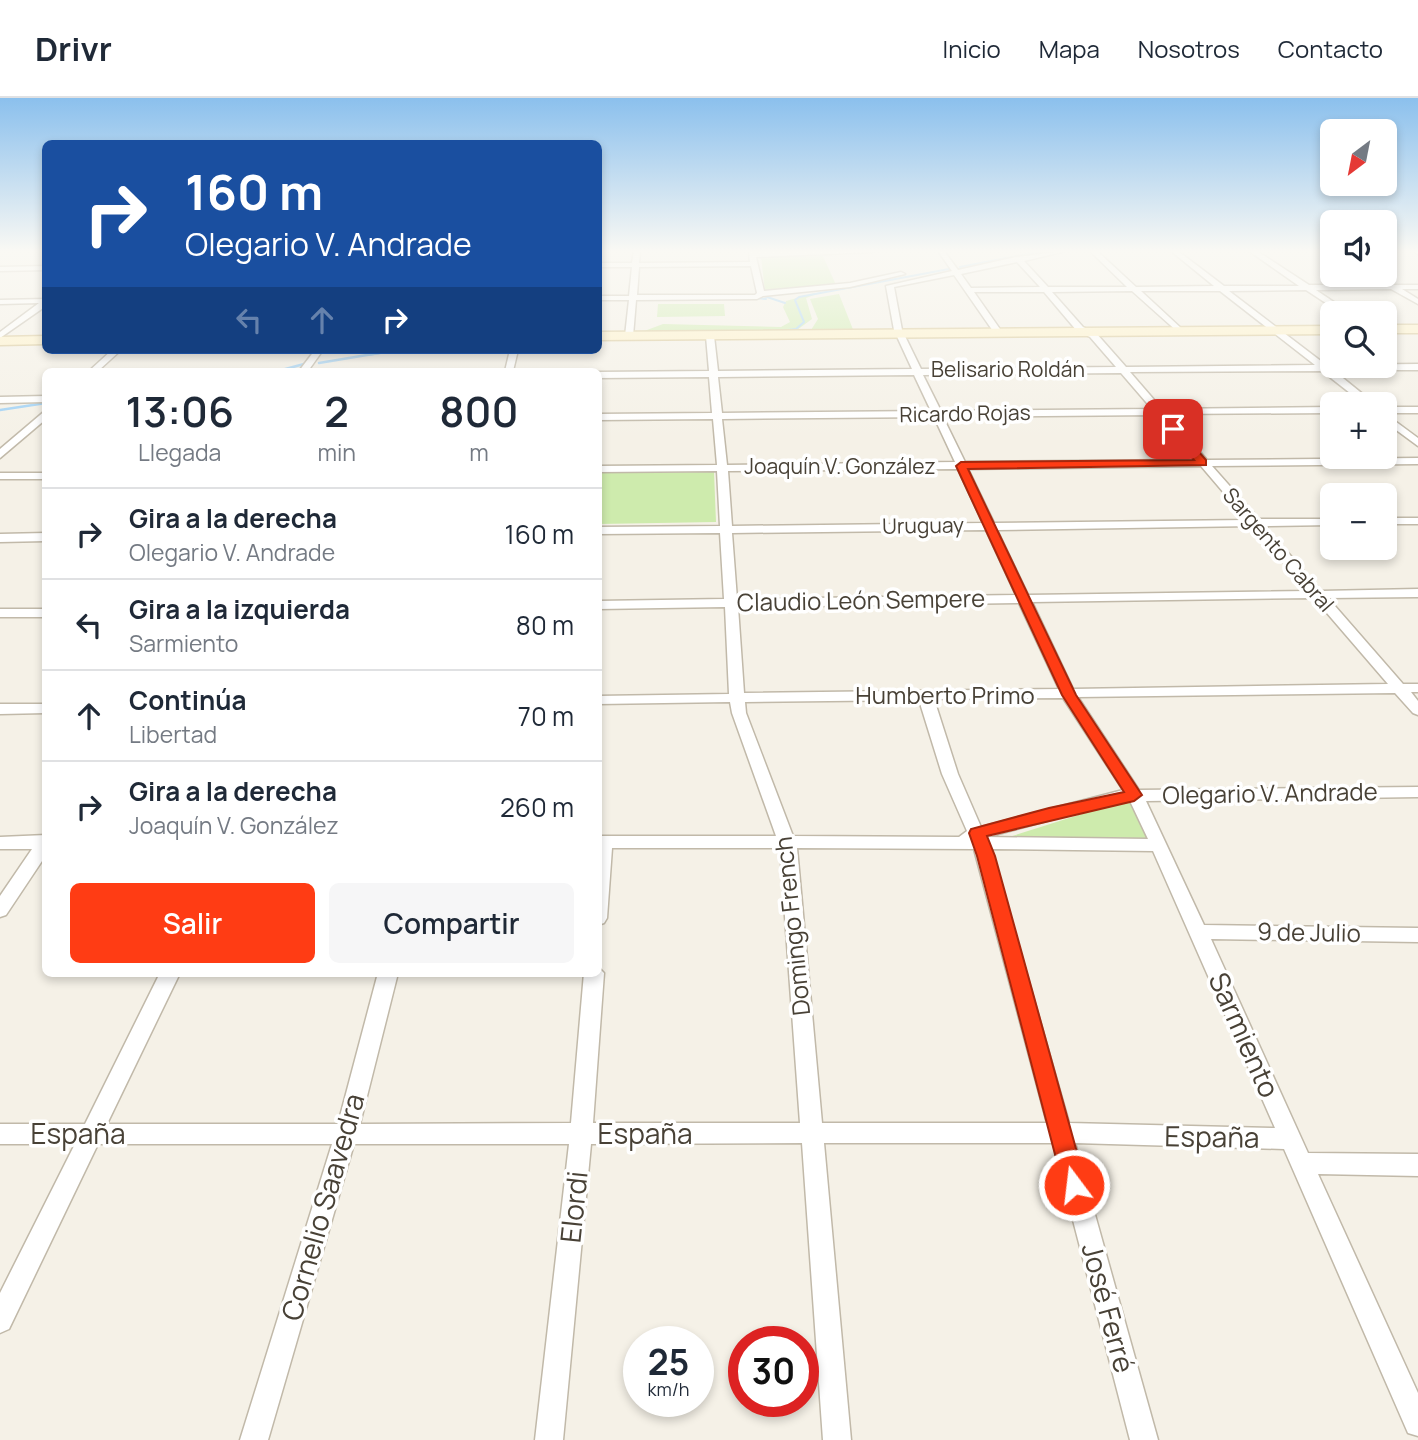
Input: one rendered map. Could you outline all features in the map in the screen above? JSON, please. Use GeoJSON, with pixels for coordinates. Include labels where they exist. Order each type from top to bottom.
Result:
{"type":"FeatureCollection","features":[{"type":"Feature","properties":{"kind":"street"},"geometry":{"type":"LineString","coordinates":[[0,338],[31,314]]}},
{"type":"Feature","properties":{"kind":"street"},"geometry":{"type":"LineString","coordinates":[[629,336],[632,314]]}},
{"type":"Feature","properties":{"kind":"street","name":"Sarmiento"},"geometry":{"type":"LineString","coordinates":[[895,314],[900,334],[1069,695],[1134,795],[1159,845],[1418,1423]]}},
{"type":"Feature","properties":{"kind":"street"},"geometry":{"type":"LineString","coordinates":[[985,314],[998,332]]}},
{"type":"Feature","properties":{"kind":"street","name":"Sargento Cabral"},"geometry":{"type":"LineString","coordinates":[[1069,314],[1086,332],[1093,335],[1418,710]]}},
{"type":"Feature","properties":{"kind":"street"},"geometry":{"type":"LineString","coordinates":[[1161,314],[1179,331]]}},
{"type":"Feature","properties":{"kind":"street"},"geometry":{"type":"LineString","coordinates":[[1255,314],[1320,366]]}},
{"type":"Feature","properties":{"kind":"street"},"geometry":{"type":"LineString","coordinates":[[1397,329],[1418,329]]}},
{"type":"Feature","properties":{"kind":"street"},"geometry":{"type":"LineString","coordinates":[[602,336],[1320,330]]}},
{"type":"Feature","properties":{"kind":"street","name":"Domingo French"},"geometry":{"type":"LineString","coordinates":[[710,336],[739,713],[788,844],[837,1440]]}},
{"type":"Feature","properties":{"kind":"street"},"geometry":{"type":"LineString","coordinates":[[0,338],[42,340]]}},
{"type":"Feature","properties":{"kind":"street"},"geometry":{"type":"LineString","coordinates":[[96,368],[112,354]]}},
{"type":"Feature","properties":{"kind":"street"},"geometry":{"type":"LineString","coordinates":[[305,368],[316,354]]}},
{"type":"Feature","properties":{"kind":"street","name":"Belisario Roldán"},"geometry":{"type":"LineString","coordinates":[[1397,367],[1418,367]]}},
{"type":"Feature","properties":{"kind":"street","name":"Belisario Roldán"},"geometry":{"type":"LineString","coordinates":[[602,374],[1320,368]]}},
{"type":"Feature","properties":{"kind":"street"},"geometry":{"type":"LineString","coordinates":[[1336,378],[1354,392]]}},
{"type":"Feature","properties":{"kind":"street"},"geometry":{"type":"LineString","coordinates":[[0,400],[42,399]]}},
{"type":"Feature","properties":{"kind":"street","name":"Ricardo Rojas"},"geometry":{"type":"LineString","coordinates":[[602,417],[1320,410]]}},
{"type":"Feature","properties":{"kind":"street"},"geometry":{"type":"LineString","coordinates":[[1397,410],[1418,410]]}},
{"type":"Feature","properties":{"kind":"street"},"geometry":{"type":"LineString","coordinates":[[1,452],[40,423]]}},
{"type":"Feature","properties":{"kind":"street"},"geometry":{"type":"LineString","coordinates":[[1397,426],[1418,443]]}},
{"type":"Feature","properties":{"kind":"street","name":"Joaquín V. González"},"geometry":{"type":"LineString","coordinates":[[602,469],[1418,461]]}},
{"type":"Feature","properties":{"kind":"street"},"geometry":{"type":"LineString","coordinates":[[0,476],[42,476]]}},
{"type":"Feature","properties":{"kind":"street"},"geometry":{"type":"LineString","coordinates":[[1397,522],[1418,521]]}},
{"type":"Feature","properties":{"kind":"street","name":"Uruguay"},"geometry":{"type":"LineString","coordinates":[[602,531],[1320,522]]}},
{"type":"Feature","properties":{"kind":"street"},"geometry":{"type":"LineString","coordinates":[[0,538],[42,537]]}},
{"type":"Feature","properties":{"kind":"street","name":"Claudio León Sempere"},"geometry":{"type":"LineString","coordinates":[[602,605],[1418,593]]}},
{"type":"Feature","properties":{"kind":"street"},"geometry":{"type":"LineString","coordinates":[[0,613],[42,613]]}},
{"type":"Feature","properties":{"kind":"street","name":"Humberto Primo"},"geometry":{"type":"LineString","coordinates":[[602,701],[1418,688]]}},
{"type":"Feature","properties":{"kind":"street","name":"José Ferré"},"geometry":{"type":"LineString","coordinates":[[925,695],[972,838],[1060,1133],[1144,1440]]}},
{"type":"Feature","properties":{"kind":"street"},"geometry":{"type":"LineString","coordinates":[[0,709],[42,708]]}},
{"type":"Feature","properties":{"kind":"street","name":"Olegario V. Andrade"},"geometry":{"type":"LineString","coordinates":[[972,838],[1039,816],[1134,795],[1418,792]]}},
{"type":"Feature","properties":{"kind":"street","name":"Olegario V. Andrade"},"geometry":{"type":"LineString","coordinates":[[602,842],[788,844],[972,838],[1159,845]]}},
{"type":"Feature","properties":{"kind":"street"},"geometry":{"type":"LineString","coordinates":[[0,843],[42,842]]}},
{"type":"Feature","properties":{"kind":"street"},"geometry":{"type":"LineString","coordinates":[[0,910],[42,847]]}},
{"type":"Feature","properties":{"kind":"street","name":"9 de Julio"},"geometry":{"type":"LineString","coordinates":[[1199,932],[1418,934]]}},
{"type":"Feature","properties":{"kind":"street"},"geometry":{"type":"LineString","coordinates":[[0,1320],[168,977]]}},
{"type":"Feature","properties":{"kind":"street","name":"Cornelio Saavedra"},"geometry":{"type":"LineString","coordinates":[[254,1440],[346,1134],[387,977]]}},
{"type":"Feature","properties":{"kind":"street","name":"Elordi"},"geometry":{"type":"LineString","coordinates":[[549,1440],[581,1134],[594,977]]}},
{"type":"Feature","properties":{"kind":"street","name":"España"},"geometry":{"type":"LineString","coordinates":[[0,1134],[1060,1133],[1290,1139]]}},
{"type":"Feature","properties":{"kind":"street"},"geometry":{"type":"LineString","coordinates":[[1303,1163],[1418,1165]]}},
{"type":"Feature","properties":{"kind":"green space"},"geometry":{"type":"Polygon","coordinates":[[[657,314],[725,314],[725,316],[657,317],[657,314]]]}},
{"type":"Feature","properties":{"kind":"green space"},"geometry":{"type":"Polygon","coordinates":[[[786,314],[810,314],[812,319],[797,330],[639,333],[663,324],[781,327],[790,322],[786,314]]]}},
{"type":"Feature","properties":{"kind":"green space"},"geometry":{"type":"Polygon","coordinates":[[[816,314],[847,314],[854,332],[812,333],[811,330],[818,319],[816,314]]]}},
{"type":"Feature","properties":{"kind":"green space"},"geometry":{"type":"Polygon","coordinates":[[[714,472],[716,522],[602,524],[602,473],[714,472]]]}},
{"type":"Feature","properties":{"kind":"green space"},"geometry":{"type":"Polygon","coordinates":[[[1123,801],[1134,804],[1149,838],[1009,837],[1123,801]]]}},
{"type":"Feature","properties":{"kind":"waterway"},"geometry":{"type":"LineString","coordinates":[[780,331],[796,329],[804,322],[801,314]]}},
{"type":"Feature","properties":{"kind":"waterway"},"geometry":{"type":"LineString","coordinates":[[319,363],[373,354]]}},
{"type":"Feature","properties":{"kind":"waterway"},"geometry":{"type":"LineString","coordinates":[[368,355],[375,354]]}},
{"type":"Feature","properties":{"kind":"waterway"},"geometry":{"type":"LineString","coordinates":[[289,368],[304,364]]}},
{"type":"Feature","properties":{"kind":"waterway"},"geometry":{"type":"LineString","coordinates":[[0,410],[42,404]]}},
{"type":"Feature","properties":{"kind":"route"},"geometry":{"type":"LineString","coordinates":[[1074,1185],[986,856],[977,833],[1049,813],[1134,795],[1069,695],[961,466],[1202,463],[1173,429]]}}]}
